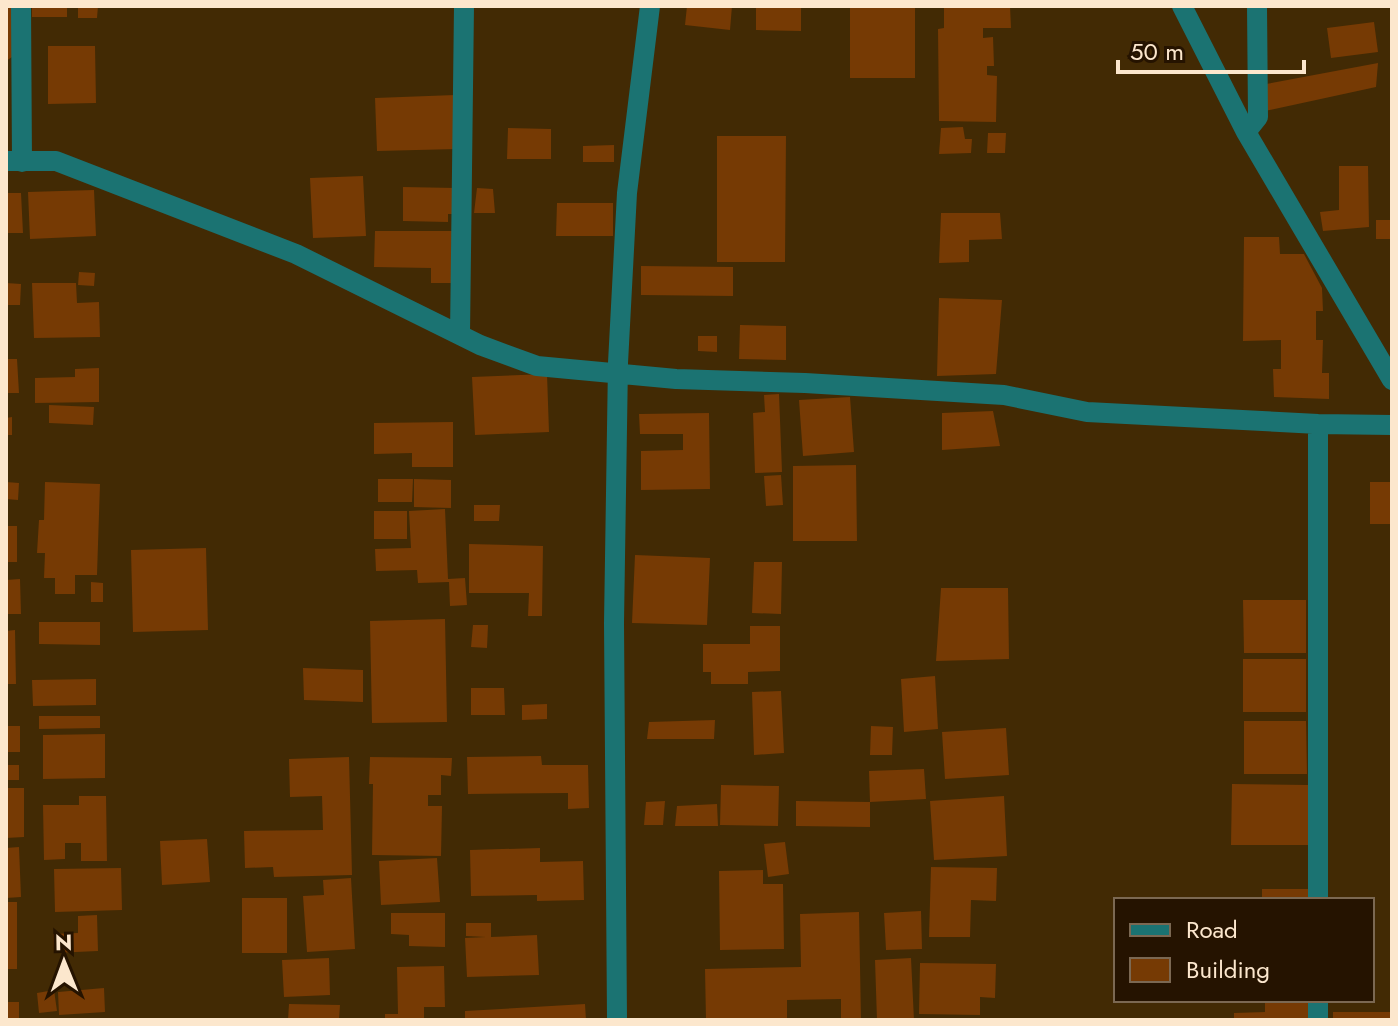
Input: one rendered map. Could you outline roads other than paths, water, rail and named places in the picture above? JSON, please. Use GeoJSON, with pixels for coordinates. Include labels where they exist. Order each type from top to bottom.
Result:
{"type":"FeatureCollection","features":[{"type":"Feature","properties":{"kind":"street"},"geometry":{"type":"LineString","coordinates":[[21,6],[14,162],[56,161],[296,254],[460,335],[537,366],[617,375],[1004,395],[1087,412],[1392,425]]}},
{"type":"Feature","properties":{"kind":"street"},"geometry":{"type":"LineString","coordinates":[[460,335],[464,6]]}},
{"type":"Feature","properties":{"kind":"street"},"geometry":{"type":"LineString","coordinates":[[617,1020],[614,623],[617,375],[627,193],[650,6]]}},
{"type":"Feature","properties":{"kind":"street"},"geometry":{"type":"LineString","coordinates":[[1182,6],[1246,132],[1392,380]]}},
{"type":"Feature","properties":{"kind":"street"},"geometry":{"type":"LineString","coordinates":[[1246,132],[1258,117],[1257,6]]}},
{"type":"Feature","properties":{"kind":"street"},"geometry":{"type":"LineString","coordinates":[[1318,424],[1318,898]]}}]}
